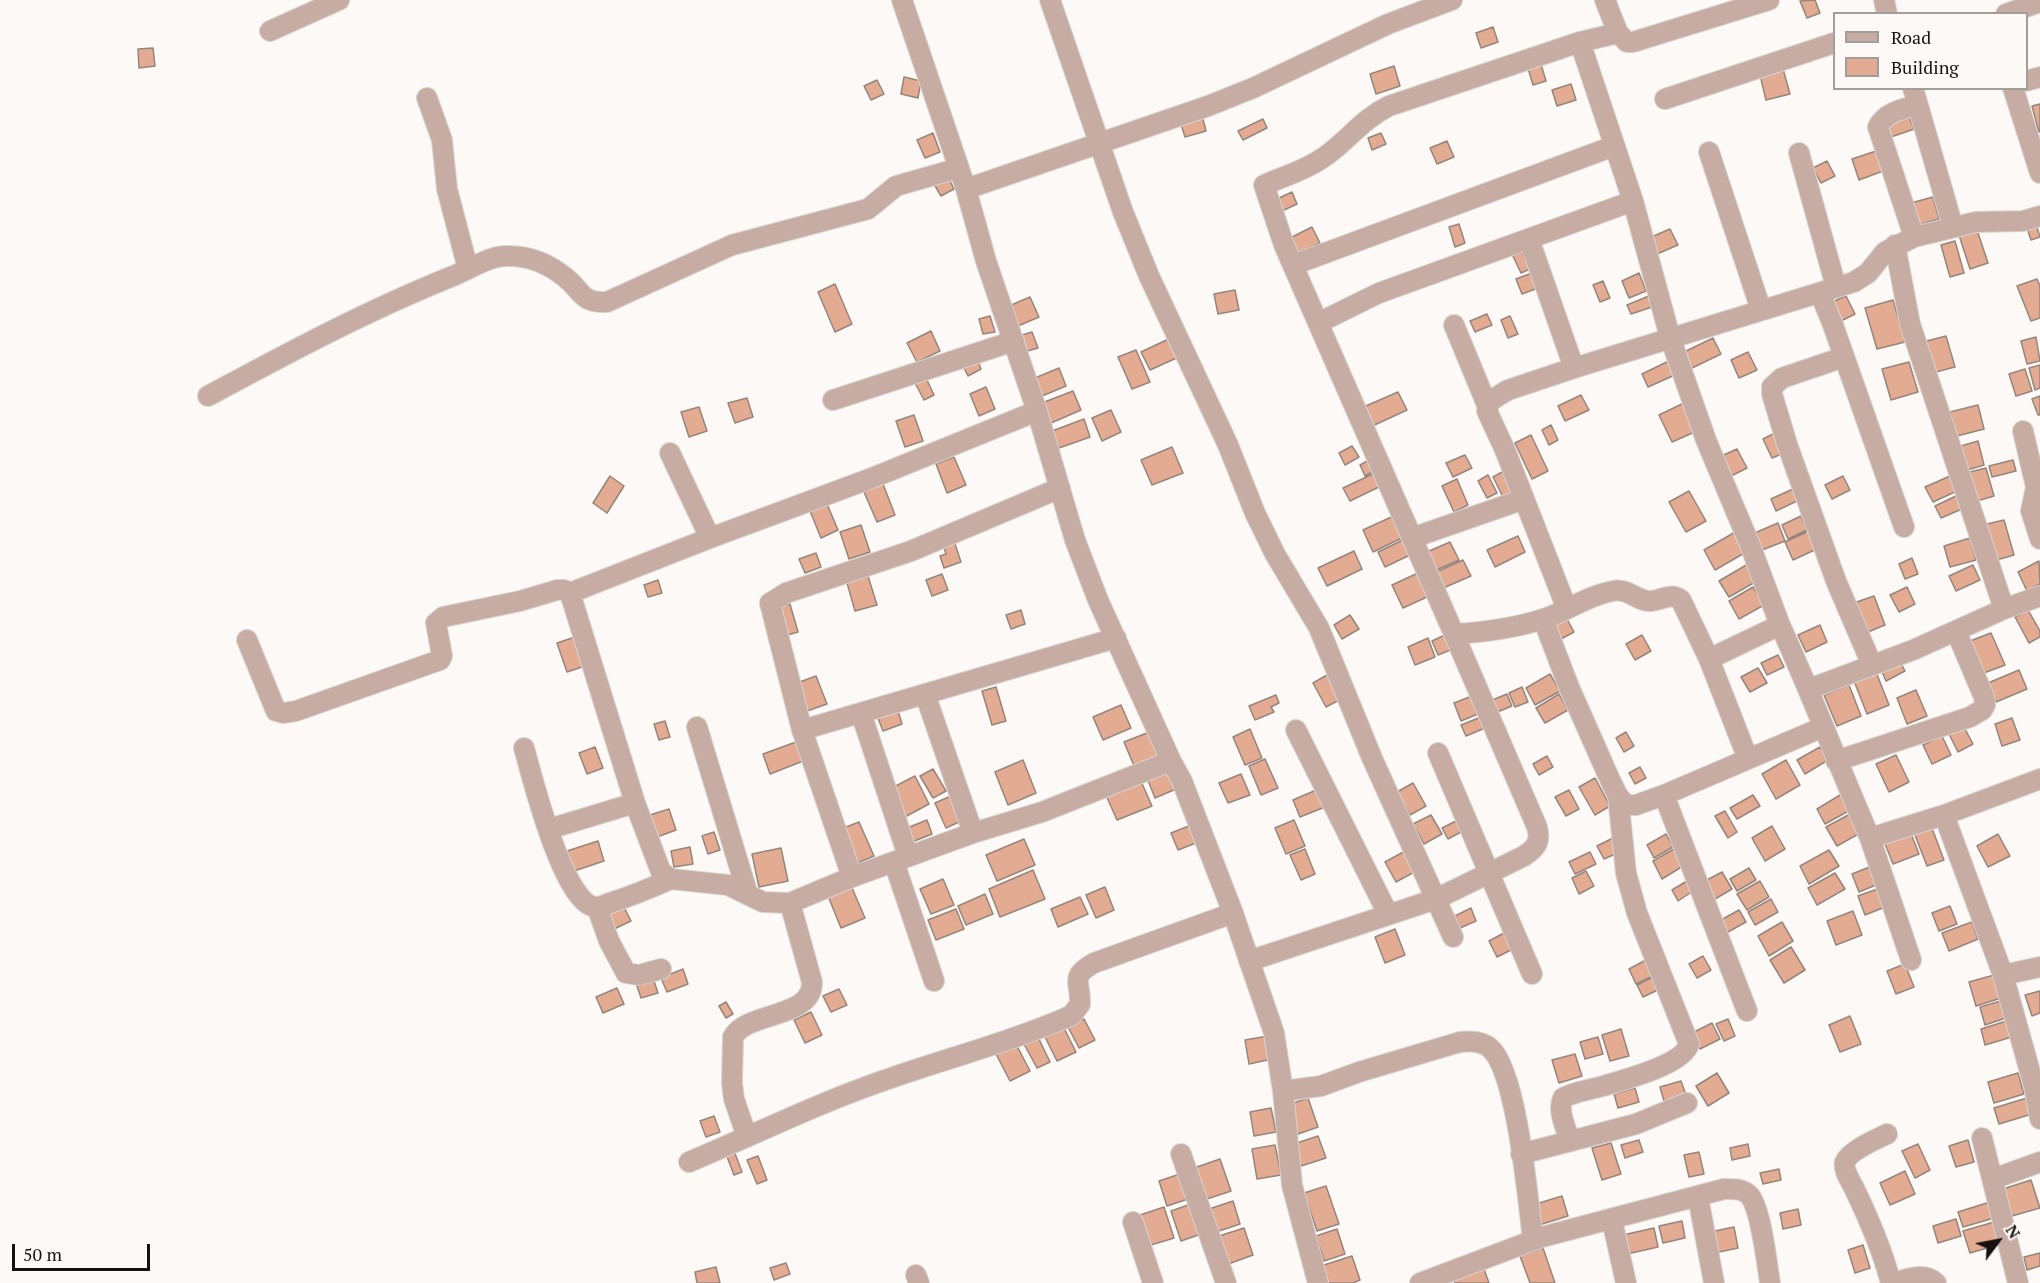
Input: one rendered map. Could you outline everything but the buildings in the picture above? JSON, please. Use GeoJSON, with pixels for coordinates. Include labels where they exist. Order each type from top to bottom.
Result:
{"type":"FeatureCollection","features":[{"type":"Feature","properties":{"kind":"street"},"geometry":{"type":"LineString","coordinates":[[270,31],[339,0]]}},
{"type":"Feature","properties":{"kind":"street"},"geometry":{"type":"LineString","coordinates":[[902,0],[966,189],[986,261],[1037,411],[1075,540],[1116,638],[1182,781],[1233,913],[1274,1033],[1283,1091],[1292,1185],[1318,1283]]}},
{"type":"Feature","properties":{"kind":"street"},"geometry":{"type":"LineString","coordinates":[[1050,0],[1123,212],[1149,276],[1228,445],[1255,513],[1275,554],[1319,628],[1372,758],[1453,937]]}},
{"type":"Feature","properties":{"kind":"street"},"geometry":{"type":"LineString","coordinates":[[966,189],[1226,98],[1388,24],[1452,0]]}},
{"type":"Feature","properties":{"kind":"street"},"geometry":{"type":"LineString","coordinates":[[1605,0],[1618,33],[1627,42],[1769,0]]}},
{"type":"Feature","properties":{"kind":"street"},"geometry":{"type":"LineString","coordinates":[[2012,12],[2040,2]]}},
{"type":"Feature","properties":{"kind":"street"},"geometry":{"type":"LineString","coordinates":[[1249,961],[1436,898],[1524,856],[1536,848],[1540,837],[1538,827],[1284,245],[1264,185],[1325,157],[1374,113],[1389,106],[1580,42],[1618,33]]}},
{"type":"Feature","properties":{"kind":"street"},"geometry":{"type":"LineString","coordinates":[[1580,42],[1633,201],[1670,337],[1706,440],[1780,625],[1809,689],[1836,761],[1870,838],[1911,960]]}},
{"type":"Feature","properties":{"kind":"street"},"geometry":{"type":"LineString","coordinates":[[1665,99],[1833,44]]}},
{"type":"Feature","properties":{"kind":"street"},"geometry":{"type":"LineString","coordinates":[[2014,90],[2040,173]]}},
{"type":"Feature","properties":{"kind":"street"},"geometry":{"type":"LineString","coordinates":[[1914,237],[1878,127],[1881,120],[1915,97],[1953,227]]}},
{"type":"Feature","properties":{"kind":"street"},"geometry":{"type":"LineString","coordinates":[[427,98],[442,140],[447,189],[468,269]]}},
{"type":"Feature","properties":{"kind":"street"},"geometry":{"type":"LineString","coordinates":[[1293,265],[1614,147]]}},
{"type":"Feature","properties":{"kind":"street"},"geometry":{"type":"LineString","coordinates":[[1709,152],[1761,310]]}},
{"type":"Feature","properties":{"kind":"street"},"geometry":{"type":"LineString","coordinates":[[1799,153],[1844,357],[1904,527]]}},
{"type":"Feature","properties":{"kind":"street"},"geometry":{"type":"LineString","coordinates":[[208,396],[366,313],[468,269],[505,256],[525,257],[546,263],[568,280],[580,294],[594,302],[607,302],[732,245],[868,209],[896,186],[958,168]]}},
{"type":"Feature","properties":{"kind":"street"},"geometry":{"type":"LineString","coordinates":[[1318,323],[1379,293],[1633,201]]}},
{"type":"Feature","properties":{"kind":"street"},"geometry":{"type":"LineString","coordinates":[[1567,609],[1505,450],[1486,411],[1490,401],[1508,390],[1574,368],[1854,282],[1868,273],[1879,257],[1895,245],[1914,237],[1985,221],[2023,221],[2040,216]]}},
{"type":"Feature","properties":{"kind":"street"},"geometry":{"type":"LineString","coordinates":[[1530,239],[1574,368]]}},
{"type":"Feature","properties":{"kind":"street"},"geometry":{"type":"LineString","coordinates":[[1895,245],[1910,324],[2004,609]]}},
{"type":"Feature","properties":{"kind":"street"},"geometry":{"type":"LineString","coordinates":[[1454,325],[1487,405]]}},
{"type":"Feature","properties":{"kind":"street"},"geometry":{"type":"LineString","coordinates":[[834,400],[1014,341]]}},
{"type":"Feature","properties":{"kind":"street"},"geometry":{"type":"LineString","coordinates":[[1844,357],[1782,378],[1772,387],[1772,394],[1787,444],[1836,581],[1872,665]]}},
{"type":"Feature","properties":{"kind":"street"},"geometry":{"type":"LineString","coordinates":[[570,593],[872,478],[1037,411]]}},
{"type":"Feature","properties":{"kind":"street"},"geometry":{"type":"LineString","coordinates":[[2023,431],[2036,487],[2031,511],[2040,539]]}},
{"type":"Feature","properties":{"kind":"street"},"geometry":{"type":"LineString","coordinates":[[670,453],[710,538]]}},
{"type":"Feature","properties":{"kind":"street"},"geometry":{"type":"LineString","coordinates":[[852,877],[802,730],[770,603],[786,593],[911,551],[1060,488]]}},
{"type":"Feature","properties":{"kind":"street"},"geometry":{"type":"LineString","coordinates":[[1412,538],[1524,499]]}},
{"type":"Feature","properties":{"kind":"street"},"geometry":{"type":"LineString","coordinates":[[247,640],[272,705],[276,711],[283,713],[296,711],[440,660],[436,623],[443,617],[520,601],[557,590],[570,593],[635,803],[661,872],[671,879],[728,885],[762,902],[790,903],[852,877],[973,833],[1042,812],[1171,761]]}},
{"type":"Feature","properties":{"kind":"street"},"geometry":{"type":"LineString","coordinates":[[1454,634],[1520,627],[1593,597],[1620,590],[1649,602],[1676,596],[1685,607],[1709,659],[1748,759]]}},
{"type":"Feature","properties":{"kind":"street"},"geometry":{"type":"LineString","coordinates":[[1809,689],[1913,650],[2004,609],[2040,596]]}},
{"type":"Feature","properties":{"kind":"street"},"geometry":{"type":"LineString","coordinates":[[1543,619],[1569,687],[1618,796],[1626,805],[1636,805],[1664,795],[1824,727]]}},
{"type":"Feature","properties":{"kind":"street"},"geometry":{"type":"LineString","coordinates":[[1709,659],[1780,625]]}},
{"type":"Feature","properties":{"kind":"street"},"geometry":{"type":"LineString","coordinates":[[1836,761],[1962,720],[1982,710],[1985,705],[1984,697],[1956,631]]}},
{"type":"Feature","properties":{"kind":"street"},"geometry":{"type":"LineString","coordinates":[[802,730],[1116,638]]}},
{"type":"Feature","properties":{"kind":"street"},"geometry":{"type":"LineString","coordinates":[[925,694],[973,833]]}},
{"type":"Feature","properties":{"kind":"street"},"geometry":{"type":"LineString","coordinates":[[861,713],[934,981]]}},
{"type":"Feature","properties":{"kind":"street"},"geometry":{"type":"LineString","coordinates":[[697,727],[748,895]]}},
{"type":"Feature","properties":{"kind":"street"},"geometry":{"type":"LineString","coordinates":[[1296,730],[1388,914]]}},
{"type":"Feature","properties":{"kind":"street"},"geometry":{"type":"LineString","coordinates":[[524,748],[562,868],[572,887],[589,905],[597,907],[634,895],[671,879]]}},
{"type":"Feature","properties":{"kind":"street"},"geometry":{"type":"LineString","coordinates":[[1438,753],[1532,974]]}},
{"type":"Feature","properties":{"kind":"street"},"geometry":{"type":"LineString","coordinates":[[1870,838],[1944,815],[2040,779]]}},
{"type":"Feature","properties":{"kind":"street"},"geometry":{"type":"LineString","coordinates":[[1664,795],[1748,1011]]}},
{"type":"Feature","properties":{"kind":"street"},"geometry":{"type":"LineString","coordinates":[[1570,1141],[1563,1118],[1561,1102],[1563,1098],[1653,1070],[1683,1054],[1688,1050],[1689,1044],[1637,913],[1626,873],[1618,796]]}},
{"type":"Feature","properties":{"kind":"street"},"geometry":{"type":"LineString","coordinates":[[549,829],[635,803]]}},
{"type":"Feature","properties":{"kind":"street"},"geometry":{"type":"LineString","coordinates":[[1944,815],[2003,975],[2034,1086],[2040,1119]]}},
{"type":"Feature","properties":{"kind":"street"},"geometry":{"type":"LineString","coordinates":[[747,1137],[734,1099],[733,1037],[744,1025],[775,1016],[796,1006],[809,996],[812,990],[812,982],[790,903]]}},
{"type":"Feature","properties":{"kind":"street"},"geometry":{"type":"LineString","coordinates":[[597,907],[609,941],[626,973],[639,975],[661,969]]}},
{"type":"Feature","properties":{"kind":"street"},"geometry":{"type":"LineString","coordinates":[[689,1162],[843,1095],[979,1050],[1072,1015],[1080,1004],[1078,976],[1082,969],[1233,913]]}},
{"type":"Feature","properties":{"kind":"street"},"geometry":{"type":"LineString","coordinates":[[2003,975],[2040,967]]}},
{"type":"Feature","properties":{"kind":"street"},"geometry":{"type":"LineString","coordinates":[[1283,1091],[1321,1086],[1359,1072],[1460,1042],[1473,1041],[1491,1048],[1497,1056],[1511,1089],[1533,1240]]}},
{"type":"Feature","properties":{"kind":"street"},"geometry":{"type":"LineString","coordinates":[[1521,1154],[1636,1124],[1687,1103]]}},
{"type":"Feature","properties":{"kind":"street"},"geometry":{"type":"LineString","coordinates":[[1887,1134],[1846,1159],[1844,1165],[1847,1175],[1876,1236],[1891,1283],[1921,1276],[1935,1280],[1936,1283]]}},
{"type":"Feature","properties":{"kind":"street"},"geometry":{"type":"LineString","coordinates":[[1982,1138],[2018,1283]]}},
{"type":"Feature","properties":{"kind":"street"},"geometry":{"type":"LineString","coordinates":[[1181,1154],[1226,1283]]}},
{"type":"Feature","properties":{"kind":"street"},"geometry":{"type":"LineString","coordinates":[[1993,1179],[2040,1162]]}},
{"type":"Feature","properties":{"kind":"street"},"geometry":{"type":"LineString","coordinates":[[1419,1283],[1533,1240],[1724,1189],[1738,1189],[1750,1196],[1757,1214],[1770,1283]]}},
{"type":"Feature","properties":{"kind":"street"},"geometry":{"type":"LineString","coordinates":[[1698,1197],[1714,1283]]}},
{"type":"Feature","properties":{"kind":"street"},"geometry":{"type":"LineString","coordinates":[[1612,1220],[1626,1283]]}},
{"type":"Feature","properties":{"kind":"street"},"geometry":{"type":"LineString","coordinates":[[1133,1222],[1153,1283]]}}]}
